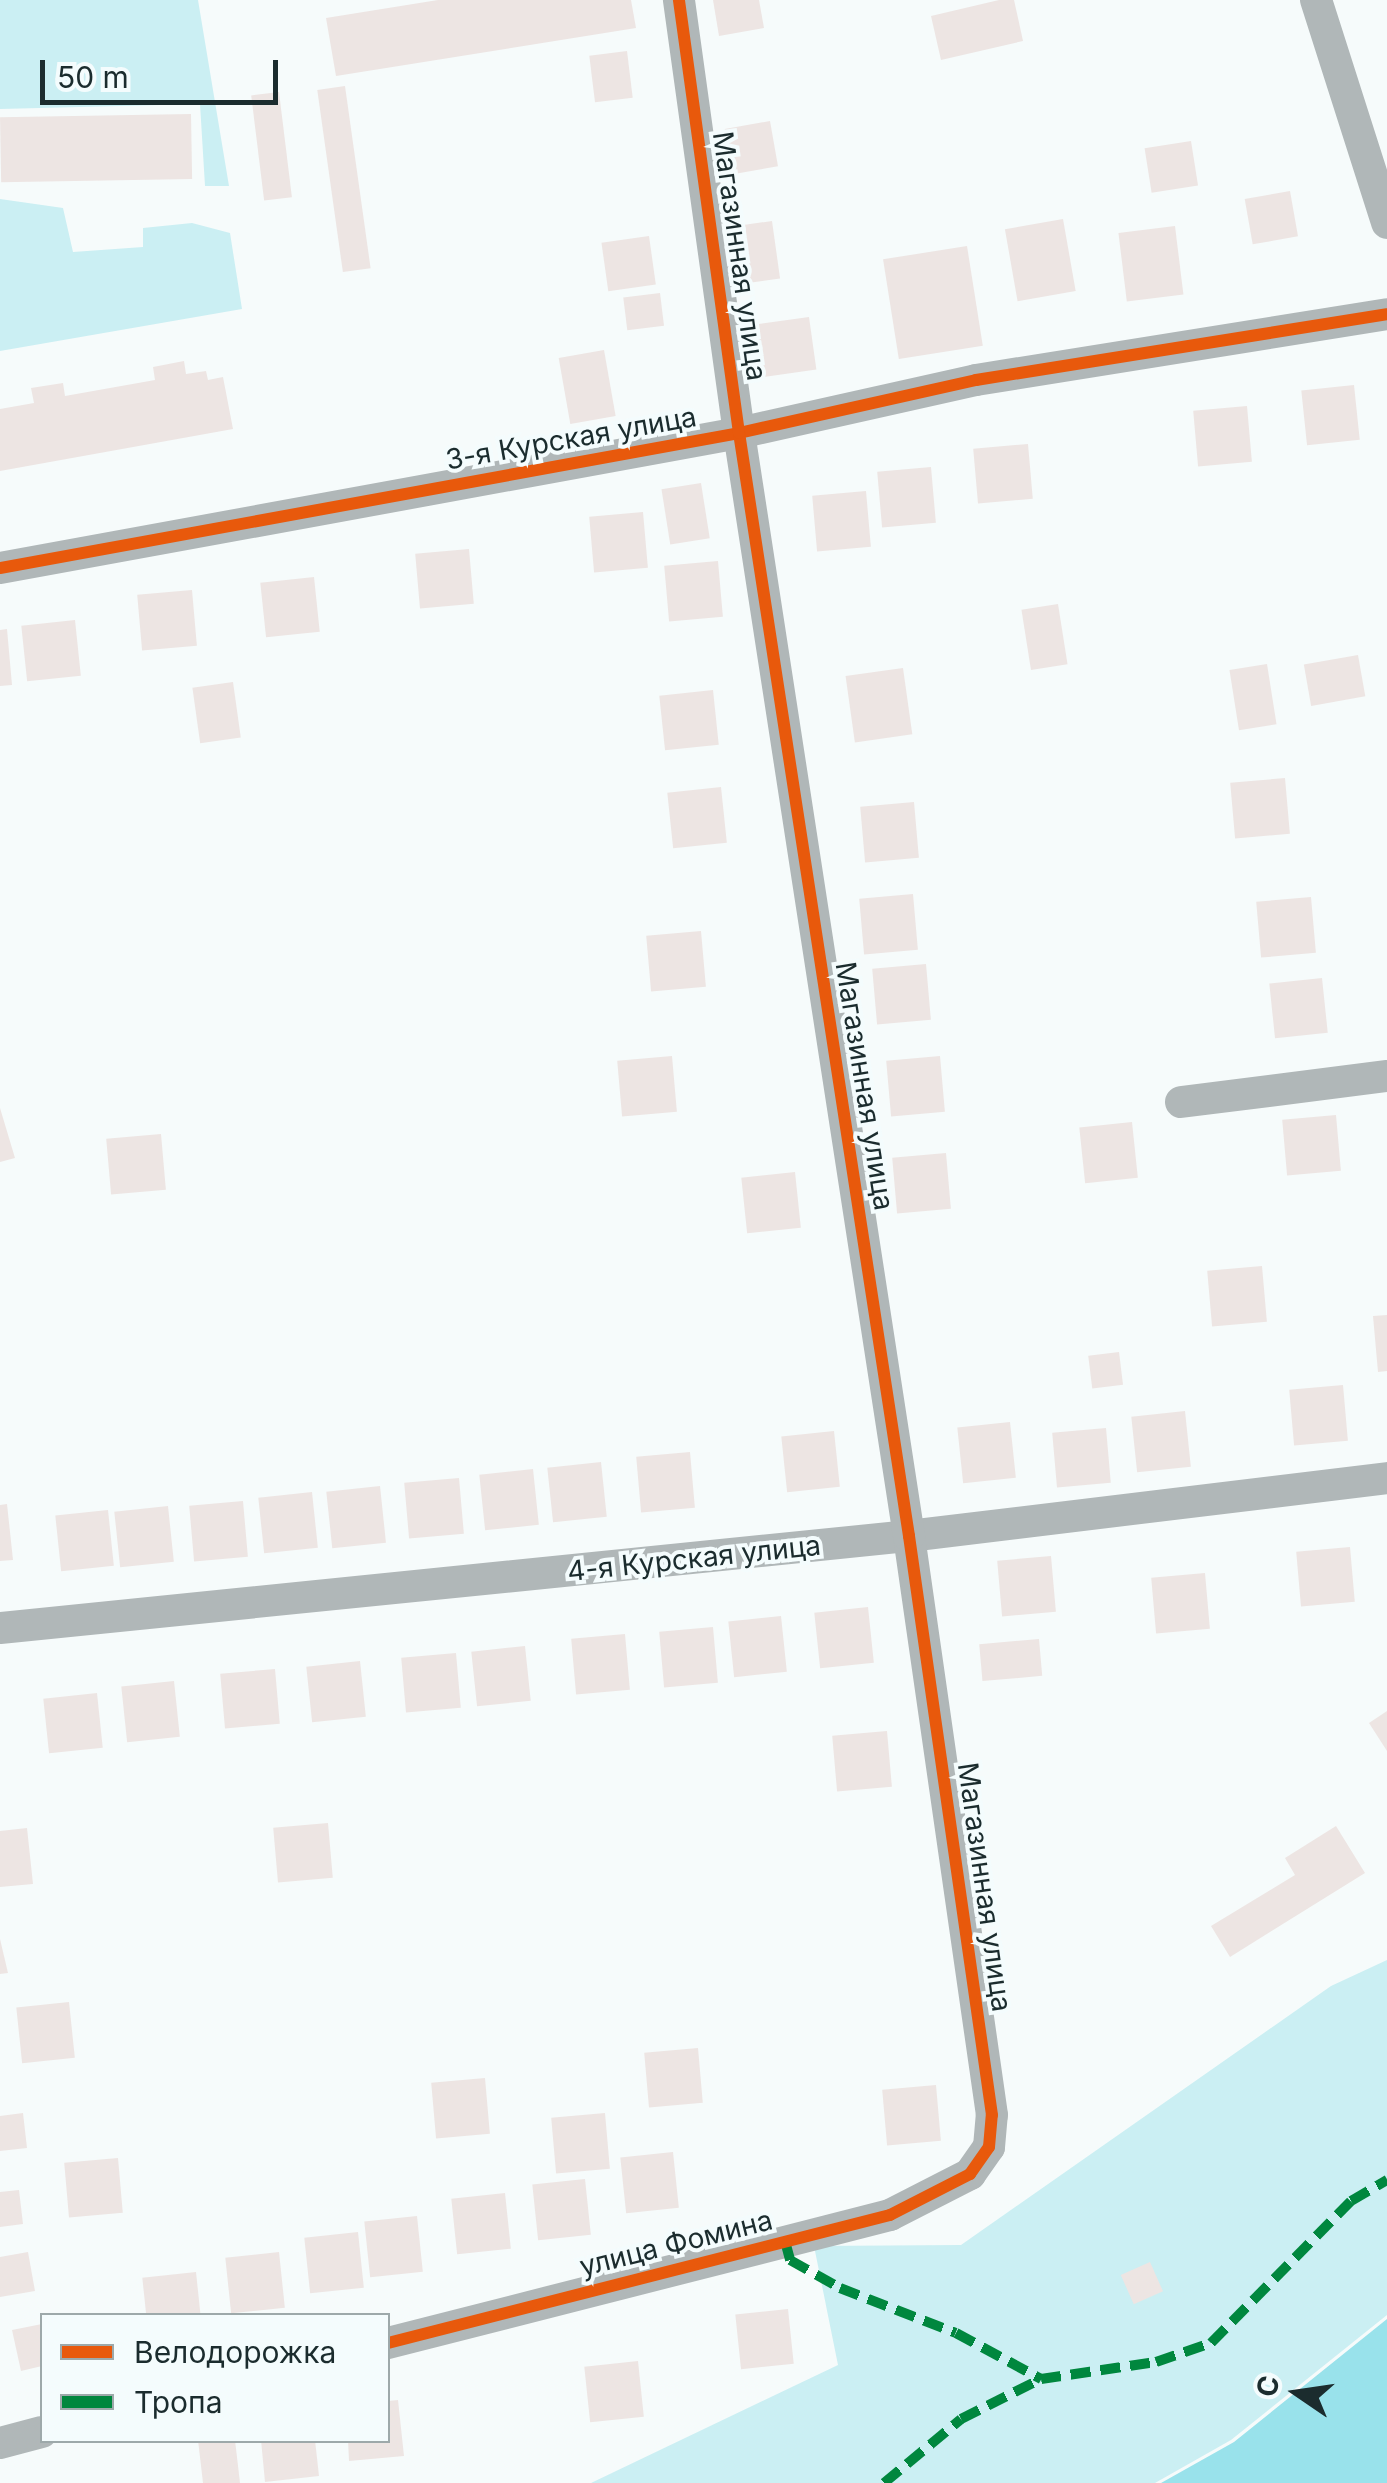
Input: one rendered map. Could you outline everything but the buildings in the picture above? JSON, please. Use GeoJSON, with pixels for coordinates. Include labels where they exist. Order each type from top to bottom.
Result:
{"type":"FeatureCollection","features":[{"type":"Feature","properties":{"kind":"street","name":"Магазинная улица"},"geometry":{"type":"LineString","coordinates":[[679,0],[739,433],[910,1536],[992,2115],[988,2147],[970,2174]]}},
{"type":"Feature","properties":{"kind":"street"},"geometry":{"type":"LineString","coordinates":[[1316,0],[1387,224]]}},
{"type":"Feature","properties":{"kind":"street","name":"3-я Курская улица"},"geometry":{"type":"LineString","coordinates":[[0,568],[739,433],[976,380],[1387,314]]}},
{"type":"Feature","properties":{"kind":"street"},"geometry":{"type":"LineString","coordinates":[[1181,1102],[1387,1076]]}},
{"type":"Feature","properties":{"kind":"street","name":"4-я Курская улица"},"geometry":{"type":"LineString","coordinates":[[0,1628],[910,1536],[1387,1478]]}},
{"type":"Feature","properties":{"kind":"street","name":"улица Фомина"},"geometry":{"type":"LineString","coordinates":[[390,2343],[890,2214],[970,2174]]}},
{"type":"Feature","properties":{"kind":"street"},"geometry":{"type":"LineString","coordinates":[[0,2444],[40,2433]]}},
{"type":"Feature","properties":{"kind":"shaded area"},"geometry":{"type":"Polygon","coordinates":[[[0,0],[198,0],[229,186],[205,186],[200,104],[0,109],[0,0]]]}},
{"type":"Feature","properties":{"kind":"shaded area"},"geometry":{"type":"Polygon","coordinates":[[[0,199],[63,208],[73,252],[143,247],[143,228],[192,223],[230,233],[242,309],[0,351],[0,199]]]}},
{"type":"Feature","properties":{"kind":"shaded area"},"geometry":{"type":"Polygon","coordinates":[[[1387,1960],[1387,2315],[1231,2440],[1155,2483],[591,2483],[838,2365],[814,2246],[961,2245],[1331,1986],[1387,1960]]]}},
{"type":"Feature","properties":{"kind":"water"},"geometry":{"type":"Polygon","coordinates":[[[1387,2319],[1387,2483],[1161,2483],[1234,2442],[1387,2319]]]}},
{"type":"Feature","properties":{"kind":"marked path"},"geometry":{"type":"LineString","coordinates":[[785,2241],[790,2260],[840,2288],[956,2333],[1041,2379],[1156,2362],[1211,2343],[1351,2201],[1387,2180]]}},
{"type":"Feature","properties":{"kind":"marked path"},"geometry":{"type":"LineString","coordinates":[[884,2483],[961,2419],[1041,2379]]}},
{"type":"Feature","properties":{"kind":"cycle path"},"geometry":{"type":"LineString","coordinates":[[390,2342],[890,2215],[970,2174],[989,2147],[992,2115],[909,1536],[739,433],[679,0]]}},
{"type":"Feature","properties":{"kind":"cycle path"},"geometry":{"type":"LineString","coordinates":[[0,568],[739,433],[976,380],[1387,314]]}}]}
